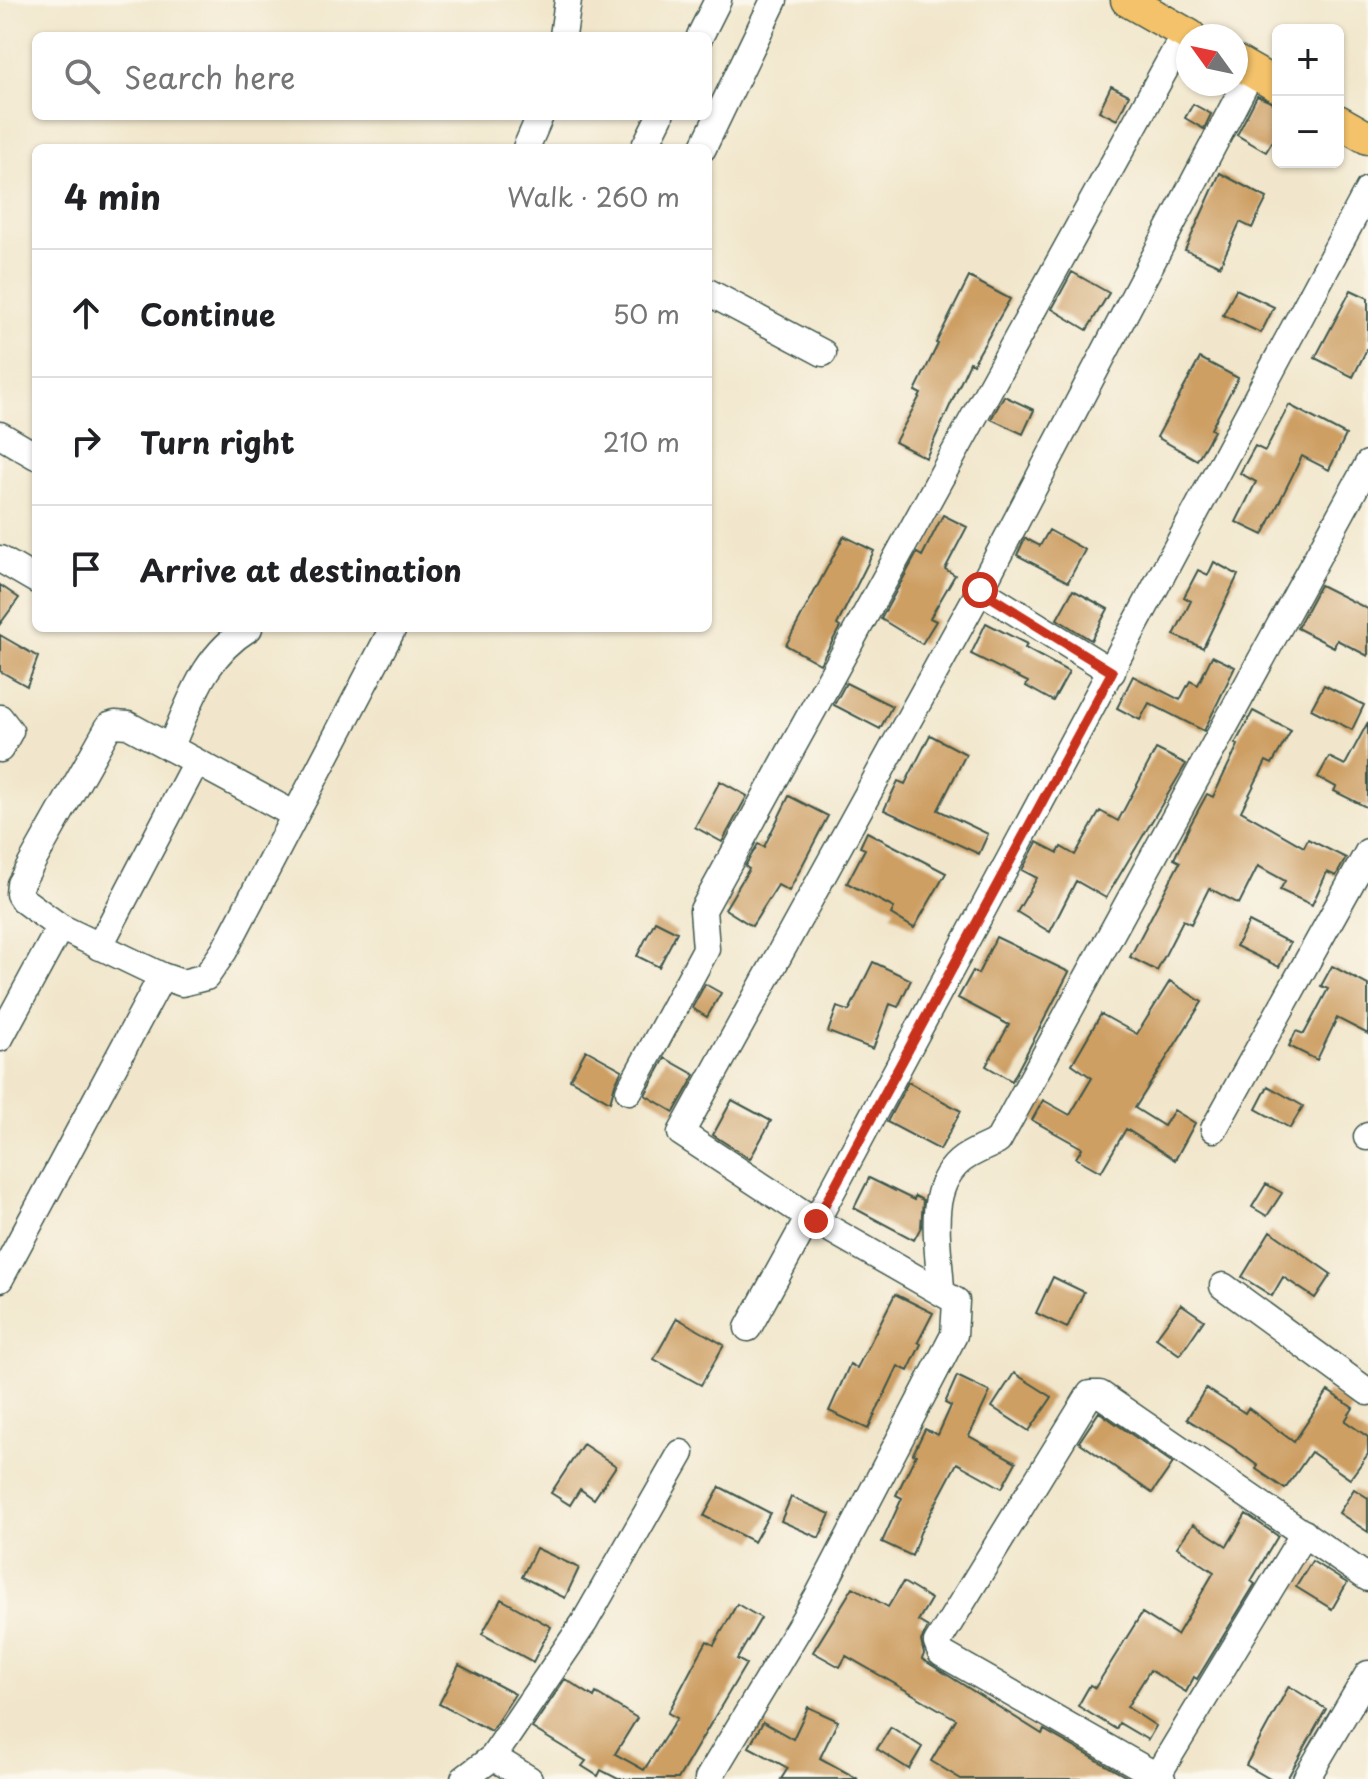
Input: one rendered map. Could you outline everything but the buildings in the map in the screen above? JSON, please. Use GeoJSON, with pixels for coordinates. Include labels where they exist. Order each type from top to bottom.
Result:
{"type":"FeatureCollection","features":[{"type":"Feature","properties":{"kind":"main road"},"geometry":{"type":"LineString","coordinates":[[1127,0],[1176,28]]}},
{"type":"Feature","properties":{"kind":"main road"},"geometry":{"type":"LineString","coordinates":[[1344,124],[1368,138]]}},
{"type":"Feature","properties":{"kind":"street"},"geometry":{"type":"LineString","coordinates":[[564,32],[568,0]]}},
{"type":"Feature","properties":{"kind":"street"},"geometry":{"type":"LineString","coordinates":[[702,32],[718,0]]}},
{"type":"Feature","properties":{"kind":"street"},"geometry":{"type":"LineString","coordinates":[[705,144],[774,0]]}},
{"type":"Feature","properties":{"kind":"street"},"geometry":{"type":"LineString","coordinates":[[629,1091],[706,949],[703,910],[1176,54]]}},
{"type":"Feature","properties":{"kind":"street"},"geometry":{"type":"LineString","coordinates":[[708,1779],[818,1596],[954,1335],[956,1301],[813,1219],[681,1133],[980,590],[1255,73]]}},
{"type":"Feature","properties":{"kind":"street"},"geometry":{"type":"LineString","coordinates":[[528,144],[538,120]]}},
{"type":"Feature","properties":{"kind":"street"},"geometry":{"type":"LineString","coordinates":[[646,144],[658,120]]}},
{"type":"Feature","properties":{"kind":"street"},"geometry":{"type":"LineString","coordinates":[[748,1328],[813,1219],[1112,672],[1368,190]]}},
{"type":"Feature","properties":{"kind":"street"},"geometry":{"type":"LineString","coordinates":[[712,294],[823,353]]}},
{"type":"Feature","properties":{"kind":"street"},"geometry":{"type":"LineString","coordinates":[[0,435],[32,454]]}},
{"type":"Feature","properties":{"kind":"street"},"geometry":{"type":"LineString","coordinates":[[941,1292],[936,1223],[942,1183],[960,1161],[998,1141],[1368,464]]}},
{"type":"Feature","properties":{"kind":"street"},"geometry":{"type":"LineString","coordinates":[[0,559],[32,578]]}},
{"type":"Feature","properties":{"kind":"street"},"geometry":{"type":"LineString","coordinates":[[980,590],[1112,672]]}},
{"type":"Feature","properties":{"kind":"street"},"geometry":{"type":"LineString","coordinates":[[170,748],[210,662],[232,638],[242,632]]}},
{"type":"Feature","properties":{"kind":"street"},"geometry":{"type":"LineString","coordinates":[[295,815],[128,725],[115,724],[104,731],[20,884],[19,894],[60,927],[162,976],[182,983],[206,977],[224,951],[391,632]]}},
{"type":"Feature","properties":{"kind":"street"},"geometry":{"type":"LineString","coordinates":[[0,718],[10,731],[0,749]]}},
{"type":"Feature","properties":{"kind":"street"},"geometry":{"type":"LineString","coordinates":[[99,947],[196,762]]}},
{"type":"Feature","properties":{"kind":"street"},"geometry":{"type":"LineString","coordinates":[[1214,1129],[1368,852]]}},
{"type":"Feature","properties":{"kind":"street"},"geometry":{"type":"LineString","coordinates":[[0,1038],[60,927]]}},
{"type":"Feature","properties":{"kind":"street"},"geometry":{"type":"LineString","coordinates":[[0,1279],[162,976]]}},
{"type":"Feature","properties":{"kind":"street"},"geometry":{"type":"LineString","coordinates":[[1223,1286],[1368,1392]]}},
{"type":"Feature","properties":{"kind":"street"},"geometry":{"type":"LineString","coordinates":[[1304,1533],[1159,1777],[941,1653],[937,1643],[1090,1394],[1100,1394],[1304,1533],[1368,1578]]}},
{"type":"Feature","properties":{"kind":"street"},"geometry":{"type":"LineString","coordinates":[[464,1779],[493,1757],[584,1623],[681,1453]]}},
{"type":"Feature","properties":{"kind":"street"},"geometry":{"type":"LineString","coordinates":[[1306,1779],[1368,1674]]}},
{"type":"Feature","properties":{"kind":"street"},"geometry":{"type":"LineString","coordinates":[[493,1757],[529,1779]]}},
{"type":"Feature","properties":{"kind":"route"},"geometry":{"type":"LineString","coordinates":[[816,1221],[1112,672],[980,590]]}}]}
